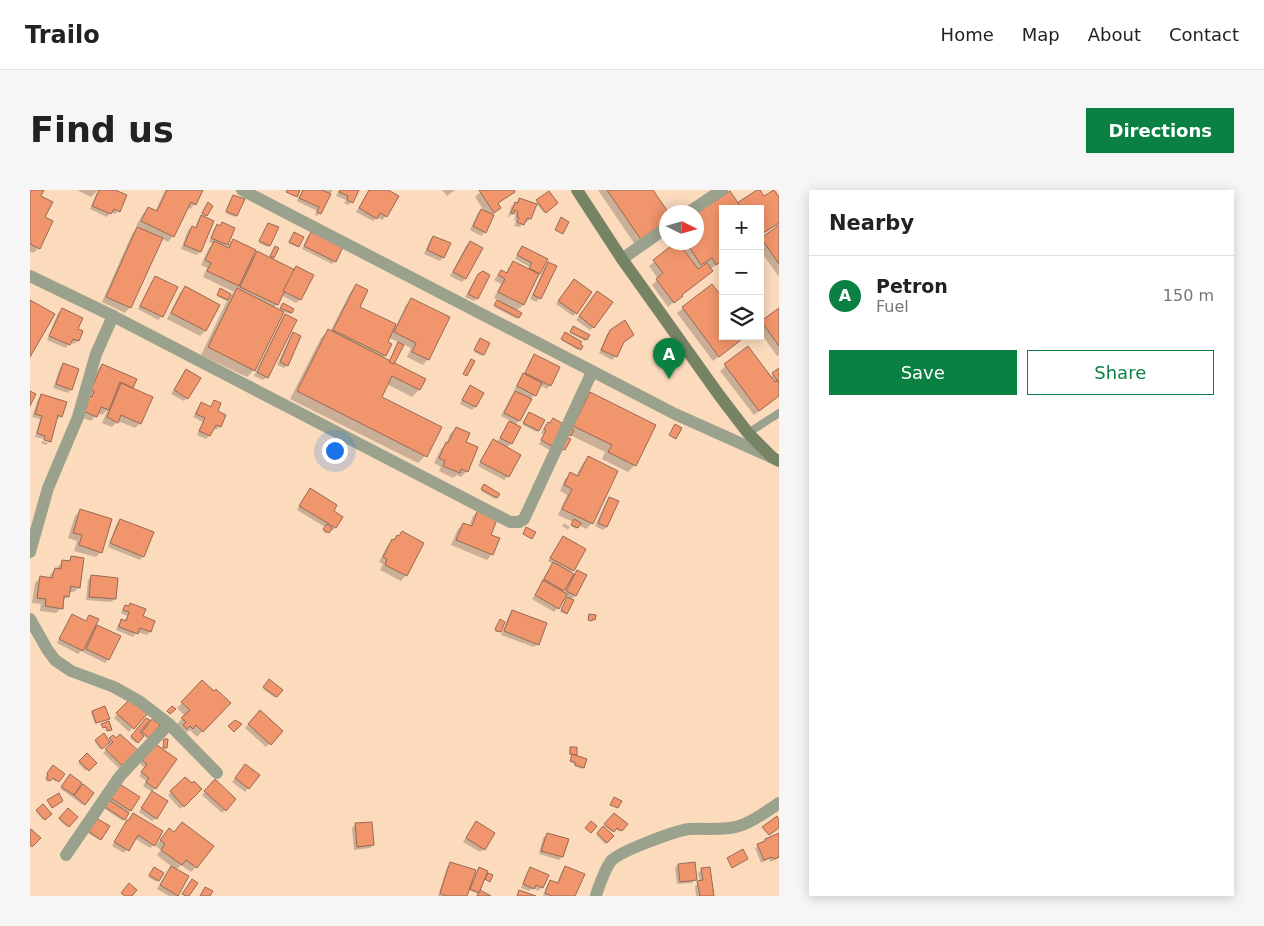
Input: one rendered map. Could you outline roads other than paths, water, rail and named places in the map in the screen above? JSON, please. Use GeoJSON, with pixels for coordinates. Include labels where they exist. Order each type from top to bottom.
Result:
{"type":"FeatureCollection","features":[{"type":"Feature","properties":{"kind":"main road"},"geometry":{"type":"LineString","coordinates":[[577,190],[622,259],[719,395],[748,433],[776,460]]}},
{"type":"Feature","properties":{"kind":"street"},"geometry":{"type":"LineString","coordinates":[[242,190],[674,414],[776,460]]}},
{"type":"Feature","properties":{"kind":"street"},"geometry":{"type":"LineString","coordinates":[[700,205],[722,190]]}},
{"type":"Feature","properties":{"kind":"street"},"geometry":{"type":"LineString","coordinates":[[622,259],[659,233]]}},
{"type":"Feature","properties":{"kind":"street"},"geometry":{"type":"LineString","coordinates":[[30,276],[113,316],[515,523],[524,519],[592,372]]}},
{"type":"Feature","properties":{"kind":"street"},"geometry":{"type":"LineString","coordinates":[[30,552],[48,488],[78,417],[96,354],[113,316]]}},
{"type":"Feature","properties":{"kind":"street"},"geometry":{"type":"LineString","coordinates":[[30,618],[47,650],[55,660],[71,671],[114,687],[139,701],[169,724],[217,773]]}},
{"type":"Feature","properties":{"kind":"street"},"geometry":{"type":"LineString","coordinates":[[66,855],[120,776],[169,724]]}},
{"type":"Feature","properties":{"kind":"street"},"geometry":{"type":"LineString","coordinates":[[596,896],[611,861],[629,850],[660,837],[687,830],[725,829],[741,826],[779,803]]}},
{"type":"Feature","properties":{"kind":"lane"},"geometry":{"type":"LineString","coordinates":[[748,433],[779,413]]}},
{"type":"Feature","properties":{"kind":"place","name":"Petron"},"geometry":{"type":"Point","coordinates":[669,379]}}]}
